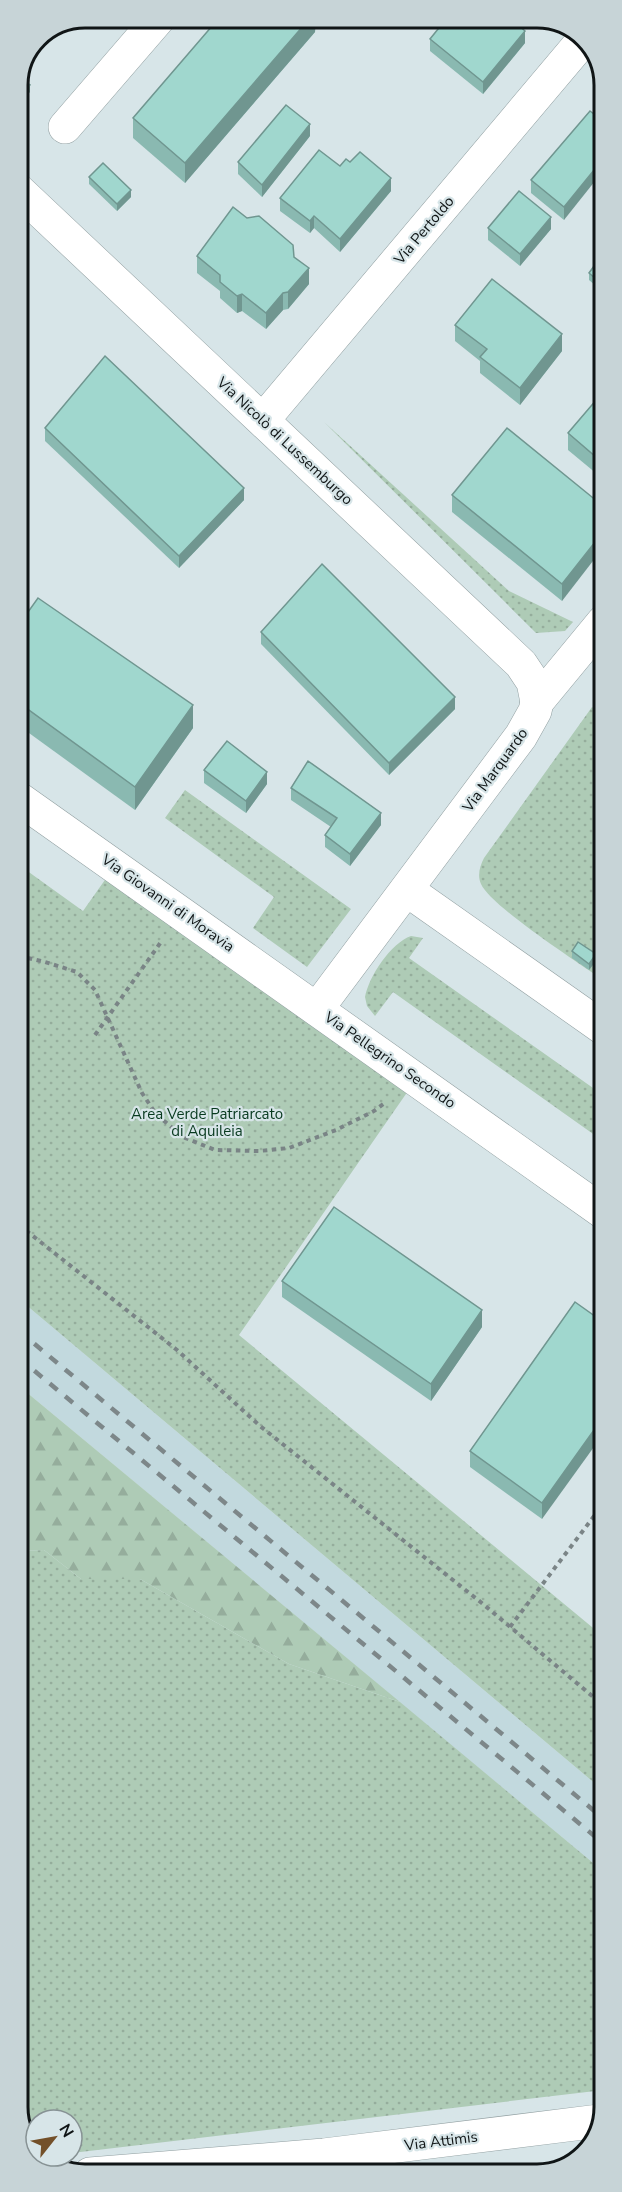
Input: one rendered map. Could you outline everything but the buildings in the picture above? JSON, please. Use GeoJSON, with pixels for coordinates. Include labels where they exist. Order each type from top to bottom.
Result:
{"type":"FeatureCollection","features":[{"type":"Feature","properties":{"kind":"street"},"geometry":{"type":"LineString","coordinates":[[65,127],[150,28]]}},
{"type":"Feature","properties":{"kind":"street","name":"Via Pertoldo"},"geometry":{"type":"LineString","coordinates":[[263,420],[578,47]]}},
{"type":"Feature","properties":{"kind":"street","name":"Via Nicolò di Lussemburgo"},"geometry":{"type":"LineString","coordinates":[[28,199],[521,664],[533,682],[537,702]]}},
{"type":"Feature","properties":{"kind":"street","name":"Via Marquardo"},"geometry":{"type":"LineString","coordinates":[[407,890],[521,736],[535,711],[537,702],[594,633]]}},
{"type":"Feature","properties":{"kind":"street","name":"Via Giovanni di Moravia"},"geometry":{"type":"LineString","coordinates":[[28,805],[318,1009]]}},
{"type":"Feature","properties":{"kind":"street"},"geometry":{"type":"LineString","coordinates":[[407,890],[594,1022]]}},
{"type":"Feature","properties":{"kind":"street","name":"Via Pellegrino Secondo"},"geometry":{"type":"LineString","coordinates":[[407,890],[318,1009],[594,1206]]}},
{"type":"Feature","properties":{"kind":"street","name":"Via Attimis"},"geometry":{"type":"LineString","coordinates":[[220,2163],[324,2155],[592,2122]]}},
{"type":"Feature","properties":{"kind":"path"},"geometry":{"type":"LineString","coordinates":[[95,1035],[182,913]]}},
{"type":"Feature","properties":{"kind":"path"},"geometry":{"type":"LineString","coordinates":[[28,958],[77,972],[95,990],[142,1093],[156,1114],[183,1137],[215,1150],[259,1151],[289,1148],[336,1130],[374,1111],[416,1079]]}},
{"type":"Feature","properties":{"kind":"path"},"geometry":{"type":"LineString","coordinates":[[28,1232],[177,1350],[260,1426],[594,1698]]}},
{"type":"Feature","properties":{"kind":"path"},"geometry":{"type":"LineString","coordinates":[[510,1627],[594,1516]]}},
{"type":"Feature","properties":{"kind":"shaded area"},"geometry":{"type":"Polygon","coordinates":[[[28,1307],[594,1783],[594,1864],[28,1393],[28,1307]]]}},
{"type":"Feature","properties":{"kind":"green space"},"geometry":{"type":"Polygon","coordinates":[[[324,422],[509,591],[573,622],[565,631],[536,633],[324,422]]]}},
{"type":"Feature","properties":{"kind":"green space"},"geometry":{"type":"Polygon","coordinates":[[[592,707],[594,709],[594,974],[534,932],[488,894],[481,884],[479,874],[484,858],[592,707]]]}},
{"type":"Feature","properties":{"kind":"green space"},"geometry":{"type":"Polygon","coordinates":[[[185,790],[351,909],[307,967],[253,928],[274,897],[165,818],[185,790]]]}},
{"type":"Feature","properties":{"kind":"green space","name":"Area Verde Patriarcato di Aquileia"},"geometry":{"type":"Polygon","coordinates":[[[28,871],[83,911],[107,877],[408,1091],[239,1335],[594,1629],[594,1783],[28,1307],[28,871]]]}},
{"type":"Feature","properties":{"kind":"green space"},"geometry":{"type":"Polygon","coordinates":[[[411,936],[423,938],[409,958],[594,1089],[594,1135],[393,992],[375,1016],[367,1006],[365,997],[367,989],[382,961],[403,940],[411,936]]]}},
{"type":"Feature","properties":{"kind":"green space"},"geometry":{"type":"Polygon","coordinates":[[[28,1393],[400,1702],[289,1664],[140,1579],[81,1579],[44,1550],[28,1551],[28,1393]]]}},
{"type":"Feature","properties":{"kind":"green space"},"geometry":{"type":"Polygon","coordinates":[[[44,1550],[81,1579],[140,1579],[289,1664],[400,1702],[594,1864],[594,2091],[84,2152],[84,2108],[28,2107],[28,1551],[44,1550]]]}},
{"type":"Feature","properties":{"kind":"railway"},"geometry":{"type":"LineString","coordinates":[[28,1339],[594,1811]]}},
{"type":"Feature","properties":{"kind":"railway"},"geometry":{"type":"LineString","coordinates":[[28,1365],[594,1836]]}}]}
